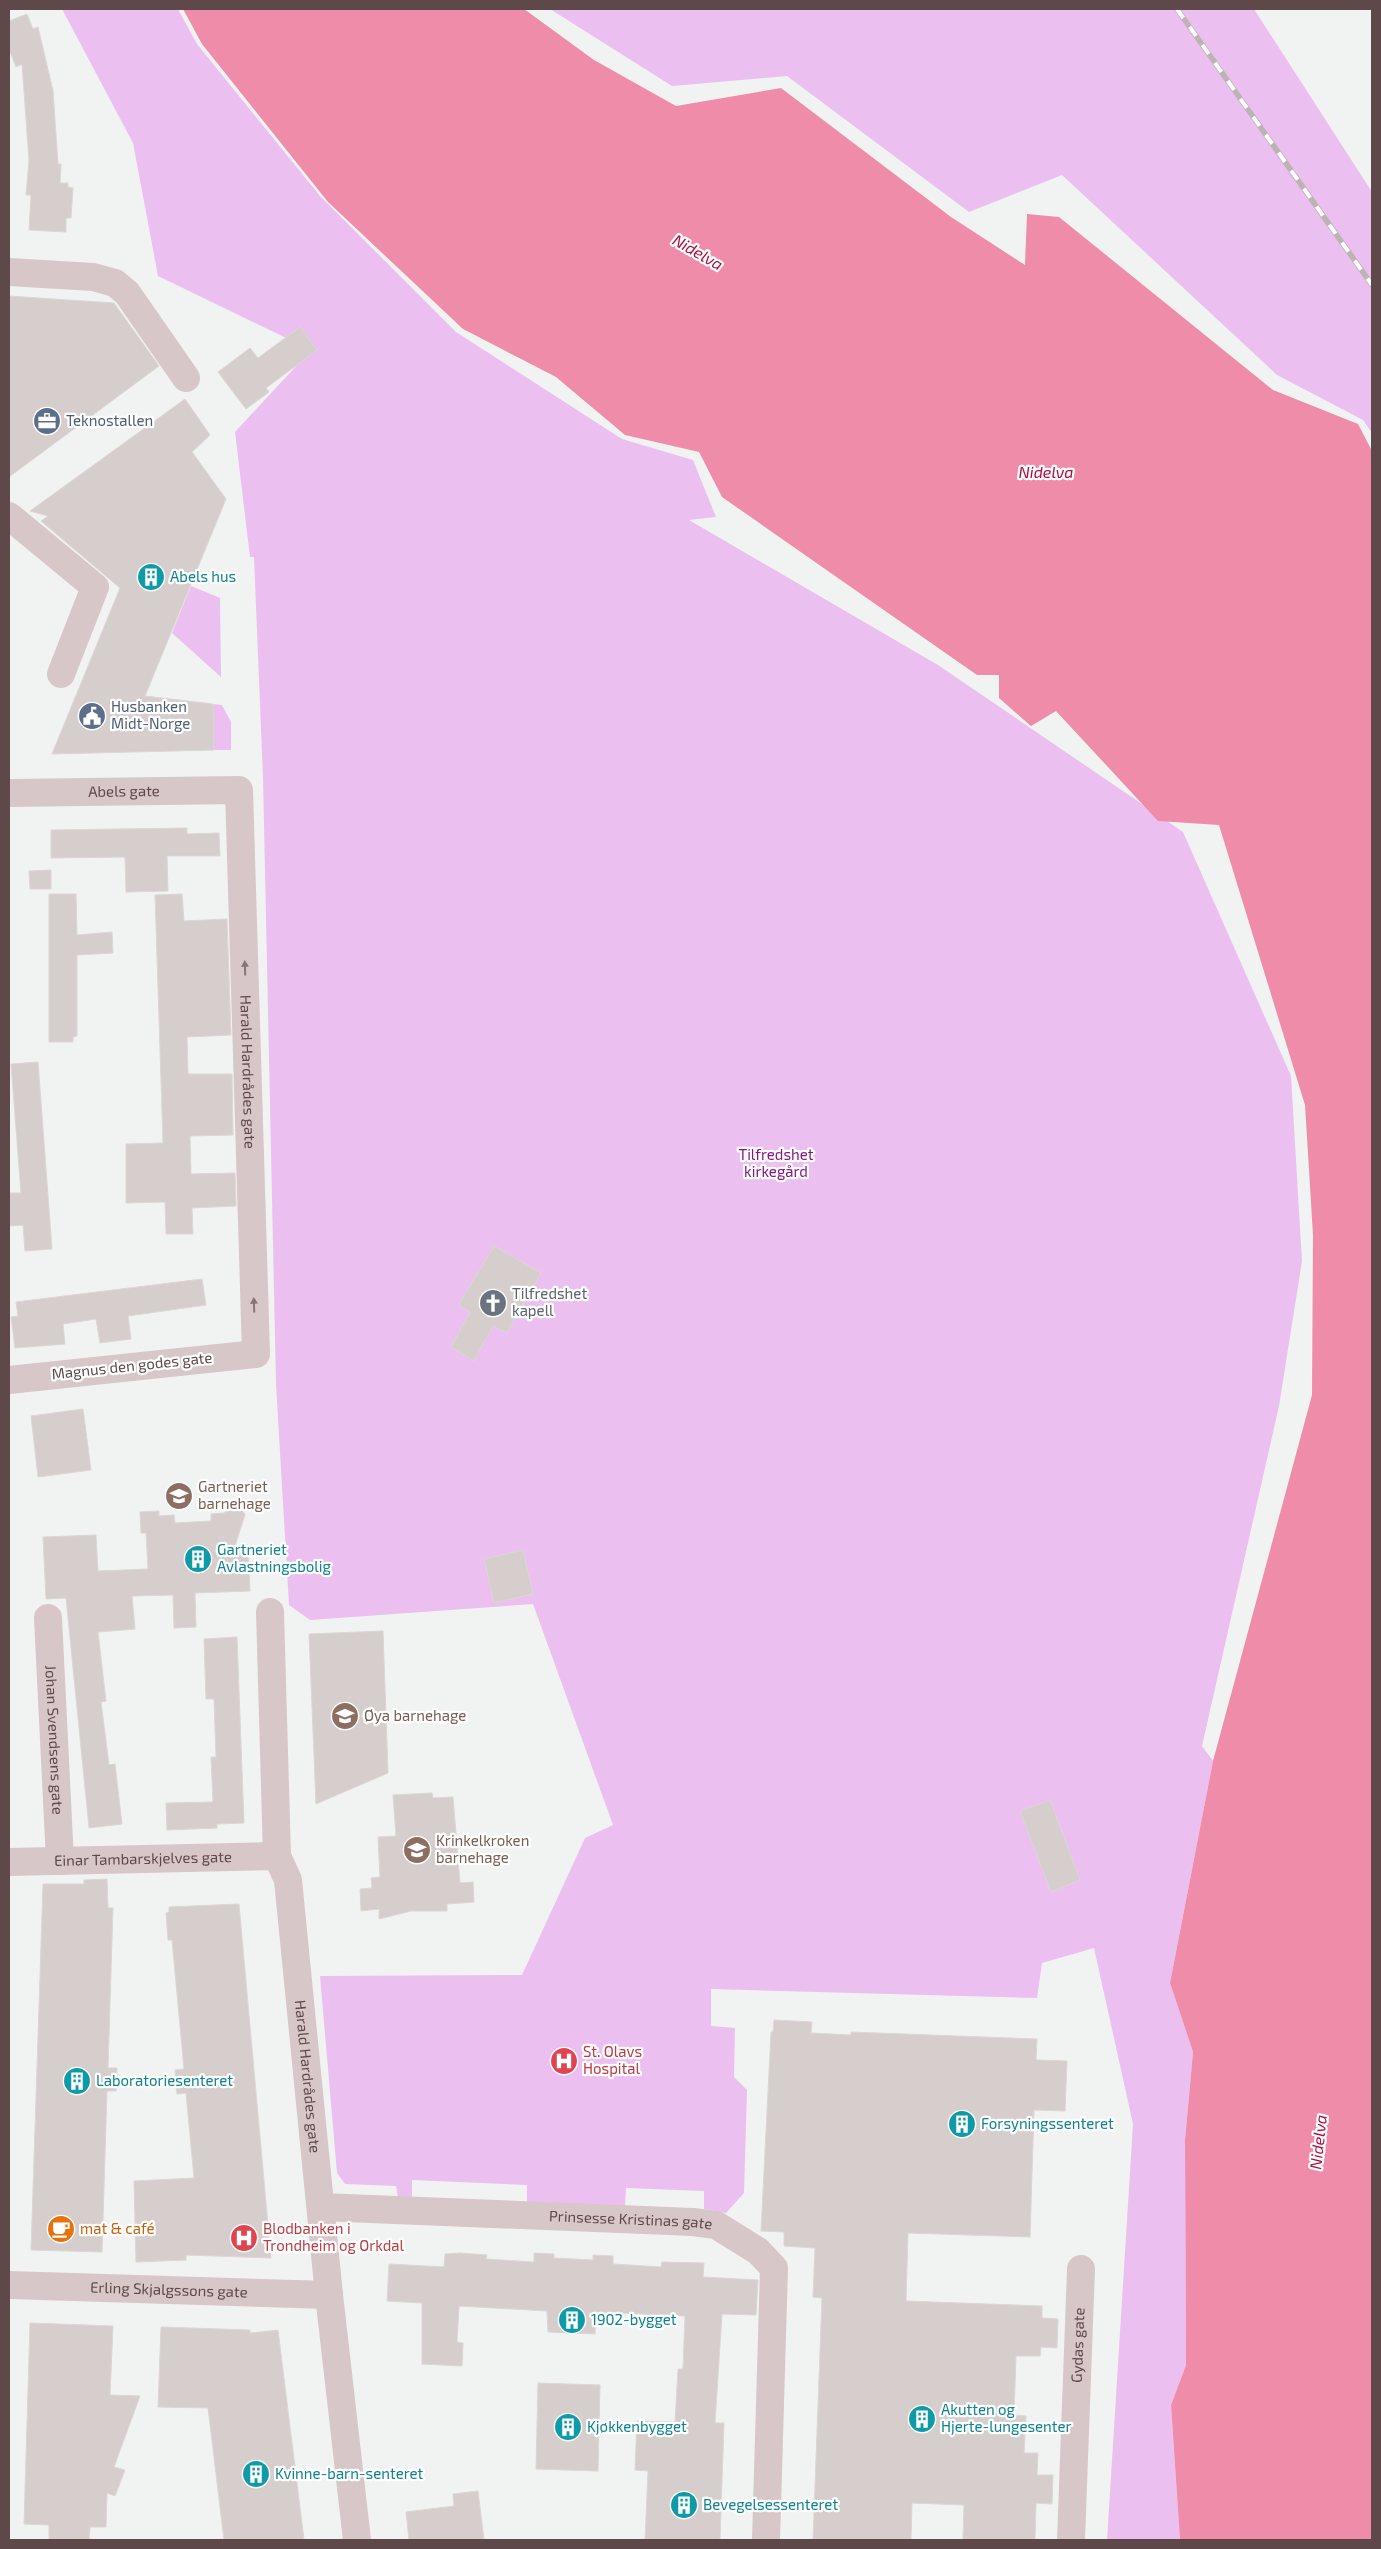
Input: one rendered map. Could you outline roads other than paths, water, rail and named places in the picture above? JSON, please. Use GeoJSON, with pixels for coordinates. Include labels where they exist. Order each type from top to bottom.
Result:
{"type":"FeatureCollection","features":[{"type":"Feature","properties":{"kind":"street"},"geometry":{"type":"LineString","coordinates":[[9,272],[93,277],[115,283],[127,293],[186,378]]}},
{"type":"Feature","properties":{"kind":"street"},"geometry":{"type":"LineString","coordinates":[[9,516],[95,587],[61,674]]}},
{"type":"Feature","properties":{"kind":"street","name":"Abels gate"},"geometry":{"type":"LineString","coordinates":[[9,793],[240,790]]}},
{"type":"Feature","properties":{"kind":"street","name":"Harald Hardrådes gate"},"geometry":{"type":"LineString","coordinates":[[240,790],[256,1354]]}},
{"type":"Feature","properties":{"kind":"street","name":"Magnus den godes gate"},"geometry":{"type":"LineString","coordinates":[[9,1380],[256,1354]]}},
{"type":"Feature","properties":{"kind":"street","name":"Harald Hardrådes gate"},"geometry":{"type":"LineString","coordinates":[[270,1612],[277,1856],[288,1880],[322,2206],[329,2296],[357,2540]]}},
{"type":"Feature","properties":{"kind":"street","name":"Johan Svendsens gate"},"geometry":{"type":"LineString","coordinates":[[48,1618],[60,1861]]}},
{"type":"Feature","properties":{"kind":"street","name":"Einar Tambarskjelves gate"},"geometry":{"type":"LineString","coordinates":[[9,1862],[277,1856]]}},
{"type":"Feature","properties":{"kind":"street","name":"Prinsesse Kristinas gate"},"geometry":{"type":"LineString","coordinates":[[322,2206],[693,2222],[716,2225],[758,2251],[774,2268],[766,2540]]}},
{"type":"Feature","properties":{"kind":"street","name":"Gydas gate"},"geometry":{"type":"LineString","coordinates":[[1071,2540],[1081,2269]]}},
{"type":"Feature","properties":{"kind":"street","name":"Erling Skjalgssons gate"},"geometry":{"type":"LineString","coordinates":[[9,2285],[329,2296]]}},
{"type":"Feature","properties":{"kind":"water","name":"Nidelva"},"geometry":{"type":"Polygon","coordinates":[[[183,9],[524,9],[594,60],[676,106],[781,88],[951,217],[1025,265],[1027,214],[1059,217],[1273,390],[1358,424],[1372,451],[1372,2540],[1180,2540],[1171,2405],[1186,2365],[1185,2140],[1193,2052],[1170,1983],[1213,1761],[1312,1395],[1313,1235],[1305,1105],[1219,825],[1158,821],[1056,711],[1031,726],[999,698],[999,675],[977,675],[722,497],[699,452],[625,435],[556,377],[463,329],[328,202],[202,44],[183,9]]]}},
{"type":"Feature","properties":{"kind":"railway"},"geometry":{"type":"LineString","coordinates":[[1177,9],[1372,285]]}},
{"type":"Feature","properties":{"kind":"place","name":"Teknostallen"},"geometry":{"type":"Point","coordinates":[47,421]}},
{"type":"Feature","properties":{"kind":"place","name":"Abels hus"},"geometry":{"type":"Point","coordinates":[151,577]}},
{"type":"Feature","properties":{"kind":"place","name":"Husbanken Midt-Norge"},"geometry":{"type":"Point","coordinates":[92,716]}},
{"type":"Feature","properties":{"kind":"place","name":"Tilfredshet kapell"},"geometry":{"type":"Point","coordinates":[493,1303]}},
{"type":"Feature","properties":{"kind":"place","name":"Gartneriet barnehage"},"geometry":{"type":"Point","coordinates":[179,1496]}},
{"type":"Feature","properties":{"kind":"place","name":"Gartneriet Avlastningsbolig"},"geometry":{"type":"Point","coordinates":[198,1559]}},
{"type":"Feature","properties":{"kind":"place","name":"Øya barnehage"},"geometry":{"type":"Point","coordinates":[345,1716]}},
{"type":"Feature","properties":{"kind":"place","name":"Krinkelkroken barnehage"},"geometry":{"type":"Point","coordinates":[417,1850]}},
{"type":"Feature","properties":{"kind":"place","name":"St. Olavs Hospital"},"geometry":{"type":"Point","coordinates":[564,2061]}},
{"type":"Feature","properties":{"kind":"place","name":"Laboratoriesenteret"},"geometry":{"type":"Point","coordinates":[77,2081]}},
{"type":"Feature","properties":{"kind":"place","name":"Forsyningssenteret"},"geometry":{"type":"Point","coordinates":[962,2124]}},
{"type":"Feature","properties":{"kind":"place","name":"mat & café"},"geometry":{"type":"Point","coordinates":[61,2229]}},
{"type":"Feature","properties":{"kind":"place","name":"Blodbanken i Trondheim og Orkdal"},"geometry":{"type":"Point","coordinates":[244,2238]}},
{"type":"Feature","properties":{"kind":"place","name":"1902-bygget"},"geometry":{"type":"Point","coordinates":[572,2320]}},
{"type":"Feature","properties":{"kind":"place","name":"Akutten og Hjerte-lungesenter"},"geometry":{"type":"Point","coordinates":[922,2419]}},
{"type":"Feature","properties":{"kind":"place","name":"Kjøkkenbygget"},"geometry":{"type":"Point","coordinates":[568,2427]}},
{"type":"Feature","properties":{"kind":"place","name":"Kvinne-barn-senteret"},"geometry":{"type":"Point","coordinates":[256,2474]}},
{"type":"Feature","properties":{"kind":"place","name":"Bevegelsessenteret"},"geometry":{"type":"Point","coordinates":[684,2505]}},
{"type":"Feature","properties":{"kind":"park label","name":"Tilfredshet kirkegård"},"geometry":{"type":"Point","coordinates":[776,1164]}}]}
